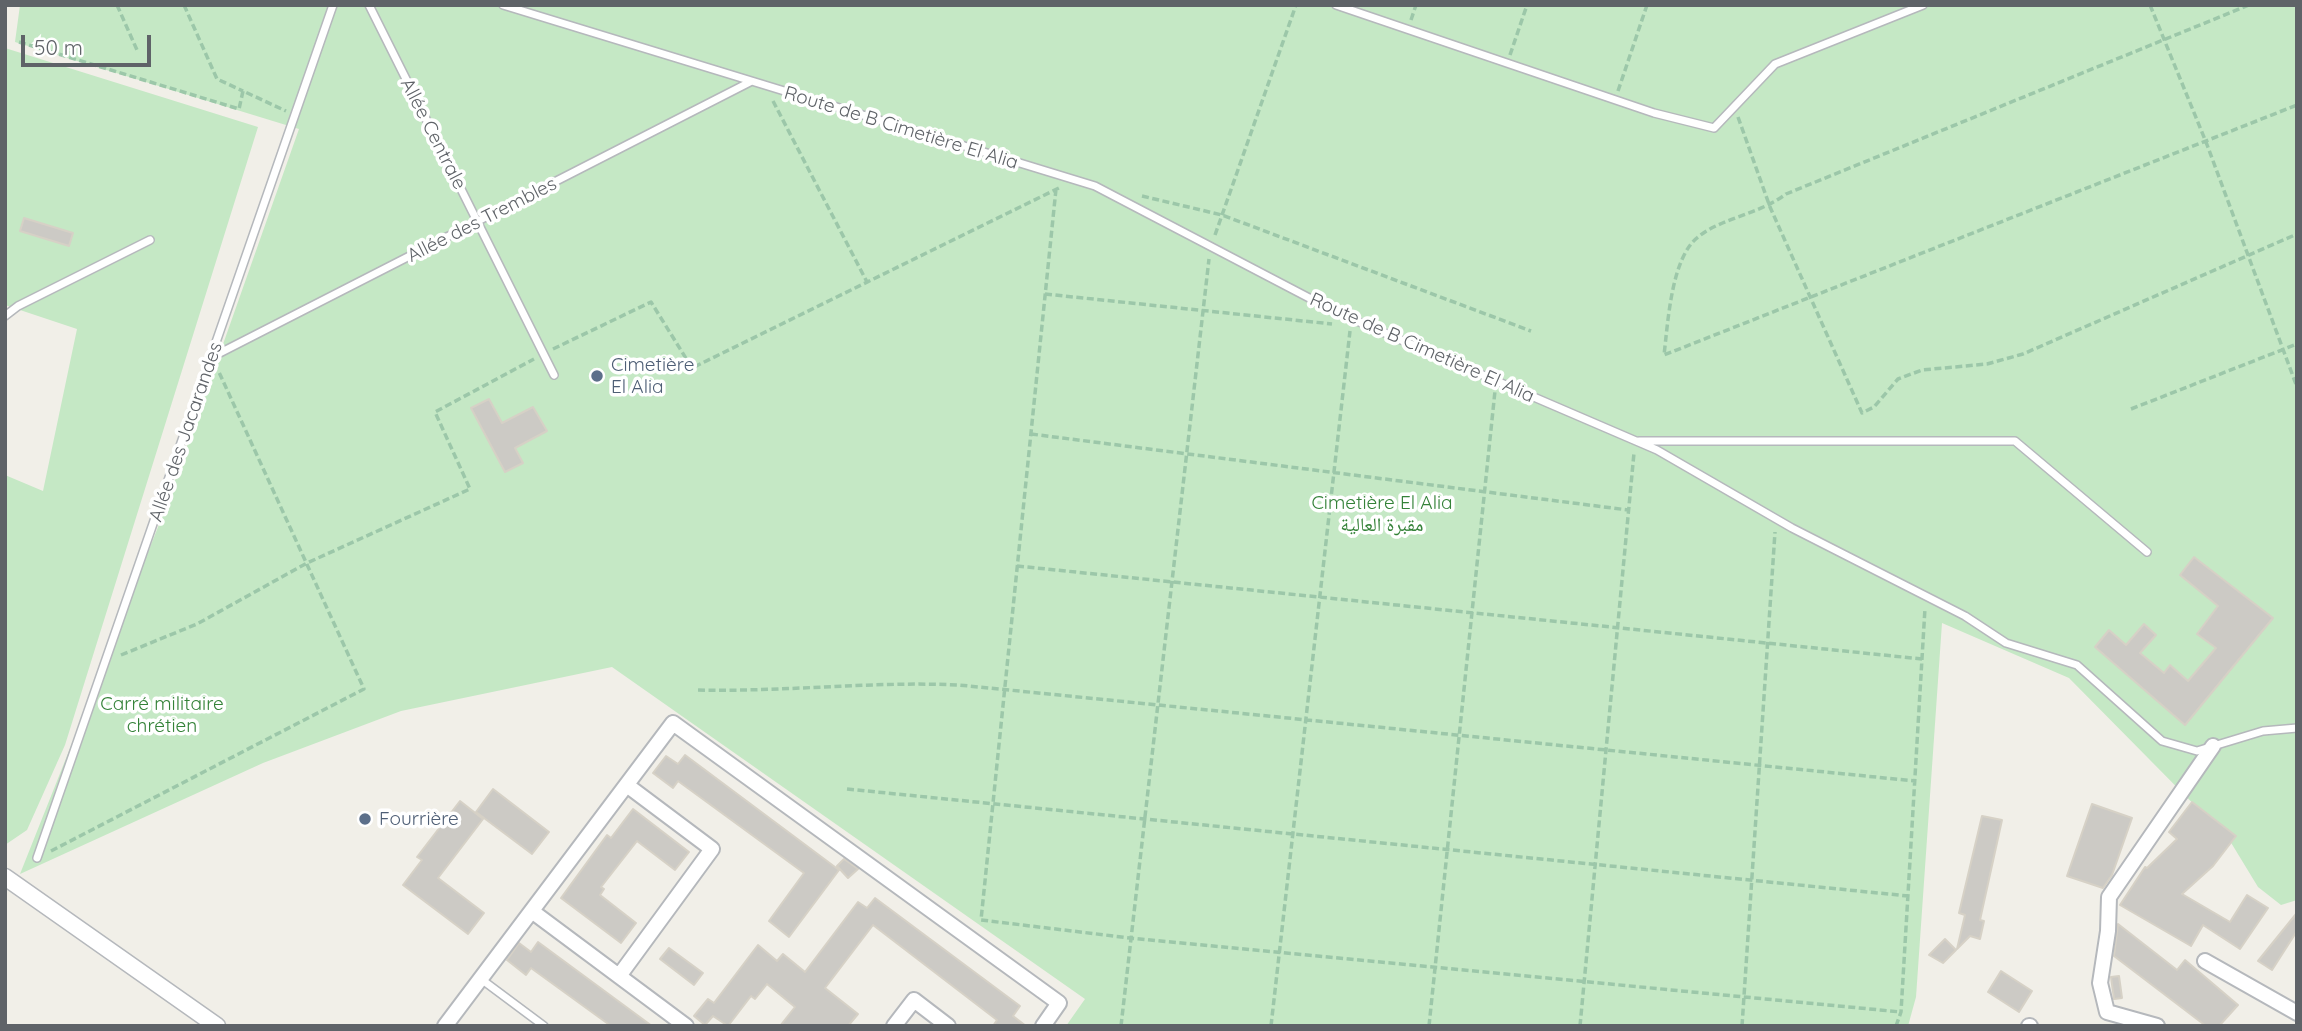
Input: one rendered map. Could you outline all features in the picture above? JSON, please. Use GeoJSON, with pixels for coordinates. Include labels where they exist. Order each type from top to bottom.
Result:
{"type":"FeatureCollection","features":[{"type":"Feature","properties":{"kind":"street"},"geometry":{"type":"LineString","coordinates":[[445,1026],[673,723],[1059,1003],[1043,1026]]}},
{"type":"Feature","properties":{"kind":"street"},"geometry":{"type":"LineString","coordinates":[[2157,1026],[2107,1012],[2100,983],[2108,931],[2109,897],[2213,746]]}},
{"type":"Feature","properties":{"kind":"street"},"geometry":{"type":"LineString","coordinates":[[619,976],[712,849],[628,786]]}},
{"type":"Feature","properties":{"kind":"street"},"geometry":{"type":"LineString","coordinates":[[5,877],[217,1026]]}},
{"type":"Feature","properties":{"kind":"street"},"geometry":{"type":"LineString","coordinates":[[533,912],[686,1026]]}},
{"type":"Feature","properties":{"kind":"street"},"geometry":{"type":"LineString","coordinates":[[2205,961],[2297,1013]]}},
{"type":"Feature","properties":{"kind":"street"},"geometry":{"type":"LineString","coordinates":[[894,1026],[914,1000],[948,1026]]}},
{"type":"Feature","properties":{"kind":"lane","name":"Allée des Jacarandes"},"geometry":{"type":"LineString","coordinates":[[37,858],[333,5]]}},
{"type":"Feature","properties":{"kind":"lane","name":"Allée Centrale"},"geometry":{"type":"LineString","coordinates":[[369,5],[554,375]]}},
{"type":"Feature","properties":{"kind":"lane","name":"Route de B Cimetière El Alia"},"geometry":{"type":"LineString","coordinates":[[503,5],[1094,186],[1350,322],[1635,441],[1776,519],[1925,595],[2006,643],[2077,665],[2162,741],[2197,751],[2263,732],[2297,728]]}},
{"type":"Feature","properties":{"kind":"lane"},"geometry":{"type":"LineString","coordinates":[[1336,5],[1615,100],[1714,128],[1775,64],[1923,5]]}},
{"type":"Feature","properties":{"kind":"lane","name":"Allée des Trembles"},"geometry":{"type":"LineString","coordinates":[[212,357],[750,82]]}},
{"type":"Feature","properties":{"kind":"lane"},"geometry":{"type":"LineString","coordinates":[[5,316],[18,306],[150,240]]}},
{"type":"Feature","properties":{"kind":"lane"},"geometry":{"type":"LineString","coordinates":[[1635,441],[2015,441],[2147,552]]}},
{"type":"Feature","properties":{"kind":"lane"},"geometry":{"type":"LineString","coordinates":[[481,979],[544,1026]]}},
{"type":"Feature","properties":{"kind":"path"},"geometry":{"type":"LineString","coordinates":[[117,5],[137,50]]}},
{"type":"Feature","properties":{"kind":"path"},"geometry":{"type":"LineString","coordinates":[[184,5],[217,79],[295,115]]}},
{"type":"Feature","properties":{"kind":"path"},"geometry":{"type":"LineString","coordinates":[[1121,1026],[1211,247],[1296,5]]}},
{"type":"Feature","properties":{"kind":"path"},"geometry":{"type":"LineString","coordinates":[[1508,63],[1527,5]]}},
{"type":"Feature","properties":{"kind":"path"},"geometry":{"type":"LineString","coordinates":[[1615,100],[1647,5]]}},
{"type":"Feature","properties":{"kind":"path"},"geometry":{"type":"LineString","coordinates":[[2150,5],[2206,142],[2246,256],[2297,387]]}},
{"type":"Feature","properties":{"kind":"path"},"geometry":{"type":"LineString","coordinates":[[2249,5],[1786,194],[1770,206],[1697,237],[1678,267],[1664,355],[2297,105]]}},
{"type":"Feature","properties":{"kind":"path"},"geometry":{"type":"LineString","coordinates":[[19,42],[239,109],[243,91]]}},
{"type":"Feature","properties":{"kind":"path"},"geometry":{"type":"LineString","coordinates":[[766,87],[867,282]]}},
{"type":"Feature","properties":{"kind":"path"},"geometry":{"type":"LineString","coordinates":[[1734,107],[1770,206],[1862,413],[1874,407],[1898,379],[1922,370],[1987,364],[2023,354],[2297,234]]}},
{"type":"Feature","properties":{"kind":"path"},"geometry":{"type":"LineString","coordinates":[[106,661],[197,624],[307,563],[470,489],[435,412],[543,354],[651,302],[692,368],[1074,180]]}},
{"type":"Feature","properties":{"kind":"path"},"geometry":{"type":"LineString","coordinates":[[1056,190],[981,920],[1279,953],[1901,1012]]}},
{"type":"Feature","properties":{"kind":"path"},"geometry":{"type":"LineString","coordinates":[[1142,196],[1222,215],[1531,331]]}},
{"type":"Feature","properties":{"kind":"path"},"geometry":{"type":"LineString","coordinates":[[1045,294],[1203,311],[1350,322],[1271,1026]]}},
{"type":"Feature","properties":{"kind":"path"},"geometry":{"type":"LineString","coordinates":[[2131,409],[2297,344]]}},
{"type":"Feature","properties":{"kind":"path"},"geometry":{"type":"LineString","coordinates":[[37,858],[364,689],[212,357]]}},
{"type":"Feature","properties":{"kind":"path"},"geometry":{"type":"LineString","coordinates":[[1429,1026],[1496,381]]}},
{"type":"Feature","properties":{"kind":"path"},"geometry":{"type":"LineString","coordinates":[[1031,434],[1628,510]]}},
{"type":"Feature","properties":{"kind":"path"},"geometry":{"type":"LineString","coordinates":[[1580,1026],[1593,865],[1635,441]]}},
{"type":"Feature","properties":{"kind":"path"},"geometry":{"type":"LineString","coordinates":[[1742,1026],[1776,519]]}},
{"type":"Feature","properties":{"kind":"path"},"geometry":{"type":"LineString","coordinates":[[1017,566],[1922,659]]}},
{"type":"Feature","properties":{"kind":"path"},"geometry":{"type":"LineString","coordinates":[[1896,1026],[1901,1012],[1925,595]]}},
{"type":"Feature","properties":{"kind":"path"},"geometry":{"type":"LineString","coordinates":[[698,690],[770,691],[880,682],[1005,690],[1914,781]]}},
{"type":"Feature","properties":{"kind":"path"},"geometry":{"type":"LineString","coordinates":[[847,789],[1908,896]]}},
{"type":"Feature","properties":{"kind":"green space","name":"Cimetière El Alia مقبرة العالية"},"geometry":{"type":"Polygon","coordinates":[[[20,5],[2297,5],[2297,900],[2281,905],[2258,887],[2230,841],[2069,678],[1942,623],[1916,997],[1908,1026],[1066,1026],[1085,999],[612,667],[401,711],[263,763],[20,874],[162,517],[299,129],[15,42],[20,5]]]}},
{"type":"Feature","properties":{"kind":"green space"},"geometry":{"type":"Polygon","coordinates":[[[5,48],[258,127],[65,745],[27,830],[5,845],[5,475],[43,491],[77,329],[5,305],[5,48]]]}},
{"type":"Feature","properties":{"kind":"building"},"geometry":{"type":"Polygon","coordinates":[[[24,218],[73,233],[69,246],[20,231],[24,218]]]}},
{"type":"Feature","properties":{"kind":"building"},"geometry":{"type":"Polygon","coordinates":[[[489,399],[502,423],[533,407],[547,431],[515,448],[523,463],[505,472],[471,408],[489,399]]]}},
{"type":"Feature","properties":{"kind":"building"},"geometry":{"type":"Polygon","coordinates":[[[2194,557],[2273,618],[2185,725],[2095,647],[2109,630],[2126,645],[2144,624],[2156,635],[2140,653],[2164,673],[2170,665],[2188,681],[2216,648],[2197,634],[2218,606],[2180,575],[2194,557]]]}},
{"type":"Feature","properties":{"kind":"building"},"geometry":{"type":"Polygon","coordinates":[[[685,755],[839,870],[789,937],[769,921],[804,873],[678,781],[673,788],[653,773],[666,756],[678,764],[685,755]]]}},
{"type":"Feature","properties":{"kind":"building"},"geometry":{"type":"Polygon","coordinates":[[[493,789],[549,832],[532,854],[476,812],[493,789]]]}},
{"type":"Feature","properties":{"kind":"building"},"geometry":{"type":"Polygon","coordinates":[[[460,801],[483,819],[438,878],[484,913],[468,934],[403,885],[422,860],[417,857],[460,801]]]}},
{"type":"Feature","properties":{"kind":"building"},"geometry":{"type":"Polygon","coordinates":[[[2192,802],[2236,836],[2213,866],[2182,894],[2230,922],[2247,895],[2268,908],[2240,949],[2203,925],[2191,946],[2120,905],[2145,867],[2177,839],[2169,832],[2192,802]]]}},
{"type":"Feature","properties":{"kind":"building"},"geometry":{"type":"Polygon","coordinates":[[[2092,804],[2132,818],[2112,875],[2103,888],[2067,876],[2092,804]]]}},
{"type":"Feature","properties":{"kind":"building"},"geometry":{"type":"Polygon","coordinates":[[[633,809],[689,852],[675,870],[637,841],[601,887],[604,889],[600,895],[636,923],[621,943],[561,898],[607,835],[611,838],[633,809]]]}},
{"type":"Feature","properties":{"kind":"building"},"geometry":{"type":"Polygon","coordinates":[[[1982,816],[2002,820],[1980,920],[1984,921],[1980,939],[1970,936],[1957,949],[1965,915],[1959,913],[1982,816]]]}},
{"type":"Feature","properties":{"kind":"building"},"geometry":{"type":"Polygon","coordinates":[[[844,859],[858,869],[848,878],[837,866],[844,859]]]}},
{"type":"Feature","properties":{"kind":"building"},"geometry":{"type":"Polygon","coordinates":[[[875,898],[1020,1006],[1013,1016],[1026,1026],[993,1026],[997,1020],[873,925],[825,988],[858,1014],[848,1026],[780,1026],[795,1007],[767,984],[755,999],[751,996],[728,1026],[713,1016],[705,1025],[694,1016],[708,999],[714,1003],[758,945],[777,961],[783,954],[805,972],[858,902],[867,908],[875,898]]]}},
{"type":"Feature","properties":{"kind":"building"},"geometry":{"type":"Polygon","coordinates":[[[2296,914],[2297,931],[2272,970],[2258,961],[2296,914]]]}},
{"type":"Feature","properties":{"kind":"building"},"geometry":{"type":"Polygon","coordinates":[[[2118,924],[2177,970],[2185,960],[2238,1005],[2219,1026],[2206,1026],[2114,956],[2118,924]]]}},
{"type":"Feature","properties":{"kind":"building"},"geometry":{"type":"Polygon","coordinates":[[[1945,939],[1956,950],[1943,963],[1929,955],[1945,939]]]}},
{"type":"Feature","properties":{"kind":"building"},"geometry":{"type":"Polygon","coordinates":[[[538,942],[652,1026],[611,1026],[531,968],[526,975],[507,960],[519,943],[531,952],[538,942]]]}},
{"type":"Feature","properties":{"kind":"building"},"geometry":{"type":"Polygon","coordinates":[[[669,948],[703,973],[694,985],[660,959],[669,948]]]}},
{"type":"Feature","properties":{"kind":"building"},"geometry":{"type":"Polygon","coordinates":[[[2001,971],[2032,991],[2019,1012],[1988,992],[2001,971]]]}},
{"type":"Feature","properties":{"kind":"building"},"geometry":{"type":"Polygon","coordinates":[[[2119,976],[2122,998],[2114,999],[2111,977],[2119,976]]]}},
{"type":"Feature","properties":{"kind":"place","name":"Cimetière El Alia"},"geometry":{"type":"Point","coordinates":[597,376]}},
{"type":"Feature","properties":{"kind":"place","name":"Fourrière"},"geometry":{"type":"Point","coordinates":[365,819]}},
{"type":"Feature","properties":{"kind":"park label","name":"Carré militaire chrétien"},"geometry":{"type":"Point","coordinates":[162,715]}}]}
